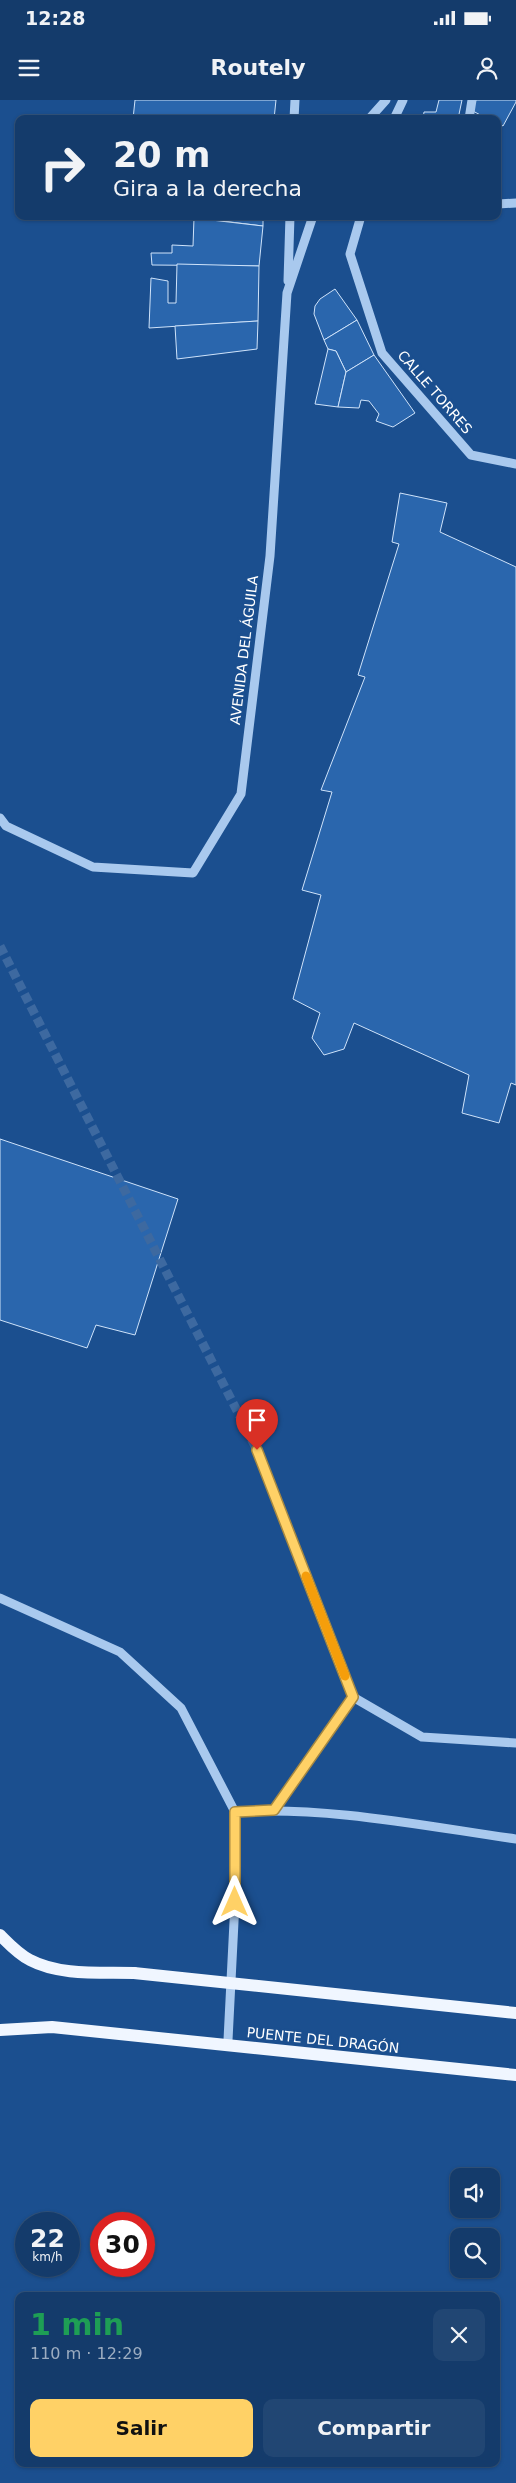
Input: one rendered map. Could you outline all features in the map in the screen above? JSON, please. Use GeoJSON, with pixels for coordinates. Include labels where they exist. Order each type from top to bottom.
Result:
{"type":"FeatureCollection","features":[{"type":"Feature","properties":{"kind":"main road"},"geometry":{"type":"LineString","coordinates":[[0,1935],[20,1954],[39,1964],[70,1970],[134,1973],[516,2013]]}},
{"type":"Feature","properties":{"kind":"main road","name":"PUENTE DEL DRAGÓN"},"geometry":{"type":"LineString","coordinates":[[0,2030],[52,2027],[516,2075]]}},
{"type":"Feature","properties":{"kind":"street"},"geometry":{"type":"LineString","coordinates":[[294,115],[295,100]]}},
{"type":"Feature","properties":{"kind":"street"},"geometry":{"type":"LineString","coordinates":[[373,115],[386,100]]}},
{"type":"Feature","properties":{"kind":"street"},"geometry":{"type":"LineString","coordinates":[[396,115],[403,100]]}},
{"type":"Feature","properties":{"kind":"street"},"geometry":{"type":"LineString","coordinates":[[470,115],[472,100]]}},
{"type":"Feature","properties":{"kind":"street"},"geometry":{"type":"LineString","coordinates":[[501,204],[516,203]]}},
{"type":"Feature","properties":{"kind":"street"},"geometry":{"type":"LineString","coordinates":[[287,293],[290,220]]}},
{"type":"Feature","properties":{"kind":"street","name":"AVENIDA DEL ÁGUILA"},"geometry":{"type":"LineString","coordinates":[[0,818],[6,826],[93,867],[192,873],[241,794],[270,556],[287,293],[312,220]]}},
{"type":"Feature","properties":{"kind":"street","name":"CALLE TORRES"},"geometry":{"type":"LineString","coordinates":[[360,220],[350,254],[382,353],[471,455],[516,464]]}},
{"type":"Feature","properties":{"kind":"street"},"geometry":{"type":"LineString","coordinates":[[257,1450],[353,1697],[422,1737],[516,1743]]}},
{"type":"Feature","properties":{"kind":"street"},"geometry":{"type":"LineString","coordinates":[[0,1598],[120,1652],[181,1708],[235,1812],[235,1902],[228,2040]]}},
{"type":"Feature","properties":{"kind":"street"},"geometry":{"type":"LineString","coordinates":[[274,1810],[353,1697]]}},
{"type":"Feature","properties":{"kind":"street"},"geometry":{"type":"LineString","coordinates":[[235,1812],[274,1810],[393,1821],[516,1839]]}},
{"type":"Feature","properties":{"kind":"building"},"geometry":{"type":"Polygon","coordinates":[[[135,100],[276,100],[274,115],[133,115],[135,100]]]}},
{"type":"Feature","properties":{"kind":"building"},"geometry":{"type":"Polygon","coordinates":[[[439,100],[462,100],[459,115],[424,115],[424,112],[436,112],[439,100]]]}},
{"type":"Feature","properties":{"kind":"building"},"geometry":{"type":"Polygon","coordinates":[[[476,100],[516,100],[503,126],[501,125],[501,115],[480,115],[471,110],[476,100]]]}},
{"type":"Feature","properties":{"kind":"building"},"geometry":{"type":"Polygon","coordinates":[[[194,220],[263,226],[259,266],[152,265],[151,253],[172,253],[172,245],[193,246],[194,220]]]}},
{"type":"Feature","properties":{"kind":"building"},"geometry":{"type":"Polygon","coordinates":[[[214,220],[263,220],[263,226],[214,220]]]}},
{"type":"Feature","properties":{"kind":"building"},"geometry":{"type":"Polygon","coordinates":[[[177,264],[259,266],[258,321],[149,328],[151,278],[168,281],[168,303],[176,303],[177,264]]]}},
{"type":"Feature","properties":{"kind":"building"},"geometry":{"type":"Polygon","coordinates":[[[335,289],[357,320],[324,340],[314,314],[315,306],[320,299],[335,289]]]}},
{"type":"Feature","properties":{"kind":"building"},"geometry":{"type":"Polygon","coordinates":[[[357,320],[374,355],[346,372],[336,351],[328,349],[324,340],[357,320]]]}},
{"type":"Feature","properties":{"kind":"building"},"geometry":{"type":"Polygon","coordinates":[[[258,321],[257,349],[177,359],[175,326],[258,321]]]}},
{"type":"Feature","properties":{"kind":"building"},"geometry":{"type":"Polygon","coordinates":[[[328,349],[336,351],[346,372],[338,407],[315,404],[328,349]]]}},
{"type":"Feature","properties":{"kind":"building"},"geometry":{"type":"Polygon","coordinates":[[[374,355],[415,413],[393,427],[376,421],[379,414],[369,401],[361,400],[359,408],[338,407],[346,372],[374,355]]]}},
{"type":"Feature","properties":{"kind":"building"},"geometry":{"type":"Polygon","coordinates":[[[400,493],[447,503],[440,532],[516,567],[516,1085],[511,1083],[499,1123],[462,1113],[469,1075],[354,1023],[344,1049],[324,1055],[312,1038],[320,1013],[293,999],[321,895],[302,890],[332,792],[321,790],[365,677],[358,675],[399,544],[392,542],[400,493]]]}},
{"type":"Feature","properties":{"kind":"building"},"geometry":{"type":"Polygon","coordinates":[[[0,1139],[178,1199],[135,1335],[96,1325],[87,1348],[0,1320],[0,1139]]]}},
{"type":"Feature","properties":{"kind":"tunnel"},"geometry":{"type":"LineString","coordinates":[[0,946],[257,1450]]}},
{"type":"Feature","properties":{"kind":"slow traffic"},"geometry":{"type":"LineString","coordinates":[[306,1576],[345,1676]]}},
{"type":"Feature","properties":{"kind":"route"},"geometry":{"type":"LineString","coordinates":[[235,1902],[235,1812],[274,1810],[353,1697],[257,1450]]}}]}
